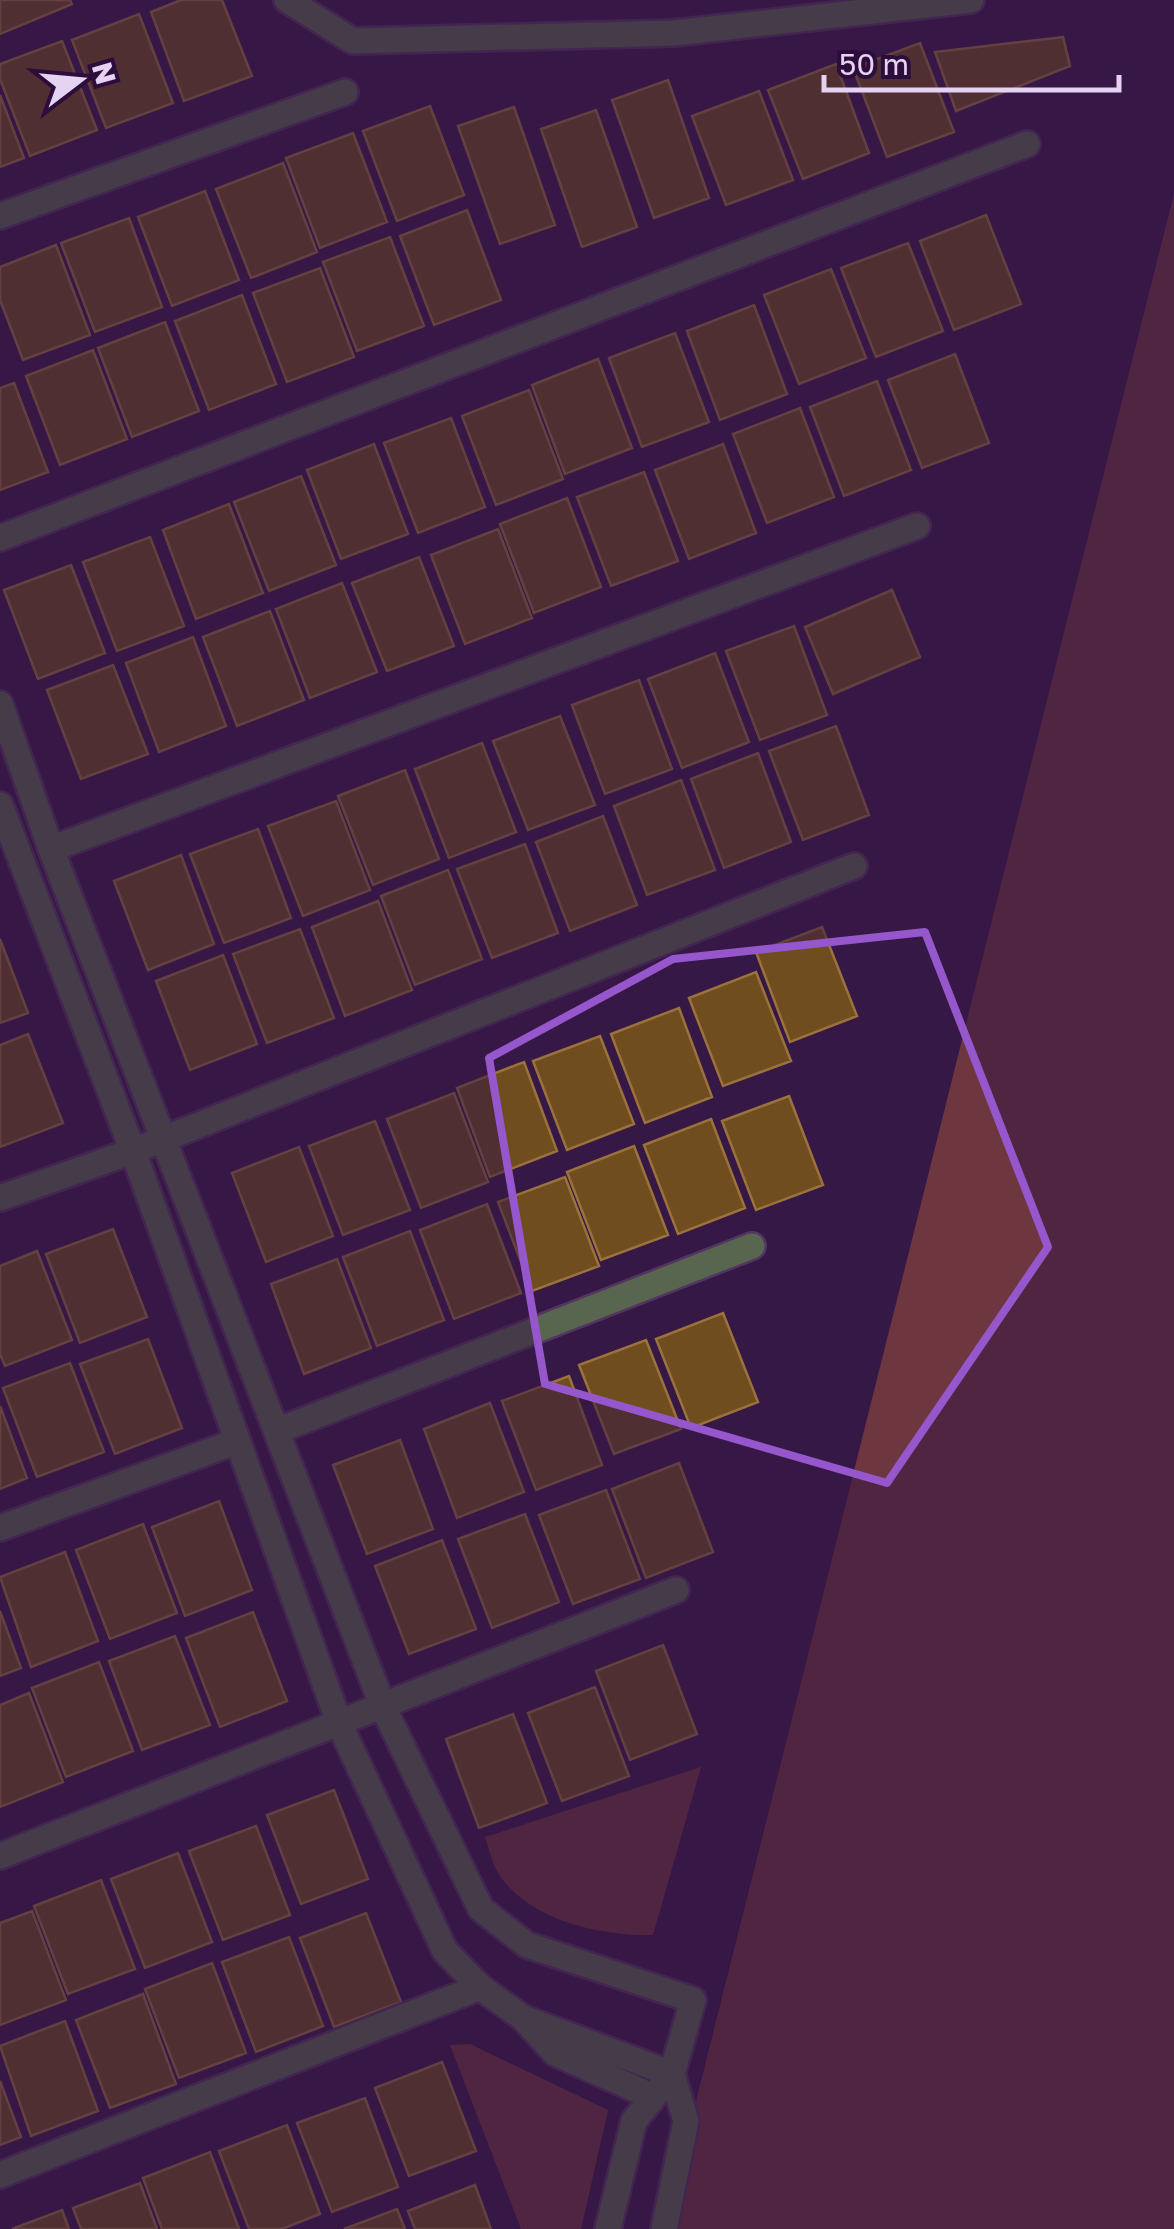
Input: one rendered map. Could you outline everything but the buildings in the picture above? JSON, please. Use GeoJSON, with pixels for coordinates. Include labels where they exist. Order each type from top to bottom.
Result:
{"type":"FeatureCollection","features":[{"type":"Feature","properties":{"kind":"street"},"geometry":{"type":"LineString","coordinates":[[287,0],[353,41],[674,33],[971,0]]}},
{"type":"Feature","properties":{"kind":"street"},"geometry":{"type":"LineString","coordinates":[[0,216],[345,92]]}},
{"type":"Feature","properties":{"kind":"street"},"geometry":{"type":"LineString","coordinates":[[0,538],[1027,144]]}},
{"type":"Feature","properties":{"kind":"street"},"geometry":{"type":"LineString","coordinates":[[51,850],[916,526]]}},
{"type":"Feature","properties":{"kind":"street"},"geometry":{"type":"LineString","coordinates":[[0,704],[51,850],[384,1708],[481,1909],[527,1945],[692,2000],[672,2074],[634,2121],[608,2229]]}},
{"type":"Feature","properties":{"kind":"street"},"geometry":{"type":"LineString","coordinates":[[0,805],[10,865],[133,1151],[340,1725],[445,1951],[480,1987],[523,2018],[555,2053],[653,2097]]}},
{"type":"Feature","properties":{"kind":"street"},"geometry":{"type":"LineString","coordinates":[[0,1198],[133,1151],[854,866]]}},
{"type":"Feature","properties":{"kind":"street"},"geometry":{"type":"LineString","coordinates":[[278,1430],[752,1246]]}},
{"type":"Feature","properties":{"kind":"street"},"geometry":{"type":"LineString","coordinates":[[0,1528],[235,1442]]}},
{"type":"Feature","properties":{"kind":"street"},"geometry":{"type":"LineString","coordinates":[[0,1856],[676,1590]]}},
{"type":"Feature","properties":{"kind":"street"},"geometry":{"type":"LineString","coordinates":[[0,2175],[480,1987]]}},
{"type":"Feature","properties":{"kind":"street"},"geometry":{"type":"LineString","coordinates":[[523,2018],[672,2074]]}},
{"type":"Feature","properties":{"kind":"street"},"geometry":{"type":"LineString","coordinates":[[664,2229],[686,2121],[672,2074]]}},
{"type":"Feature","properties":{"kind":"highlighted area"},"geometry":{"type":"Polygon","coordinates":[[[925,932],[1048,1247],[887,1483],[545,1384],[489,1058],[673,959],[925,932]]]}},
{"type":"Feature","properties":{"kind":"shaded area"},"geometry":{"type":"Polygon","coordinates":[[[1174,194],[1174,2229],[664,2229],[1174,194]]]}},
{"type":"Feature","properties":{"kind":"shaded area"},"geometry":{"type":"Polygon","coordinates":[[[701,1767],[653,1935],[589,1928],[547,1914],[511,1889],[496,1869],[485,1837],[701,1767]]]}},
{"type":"Feature","properties":{"kind":"shaded area"},"geometry":{"type":"Polygon","coordinates":[[[470,2044],[608,2110],[581,2229],[521,2229],[450,2045],[470,2044]]]}}]}
